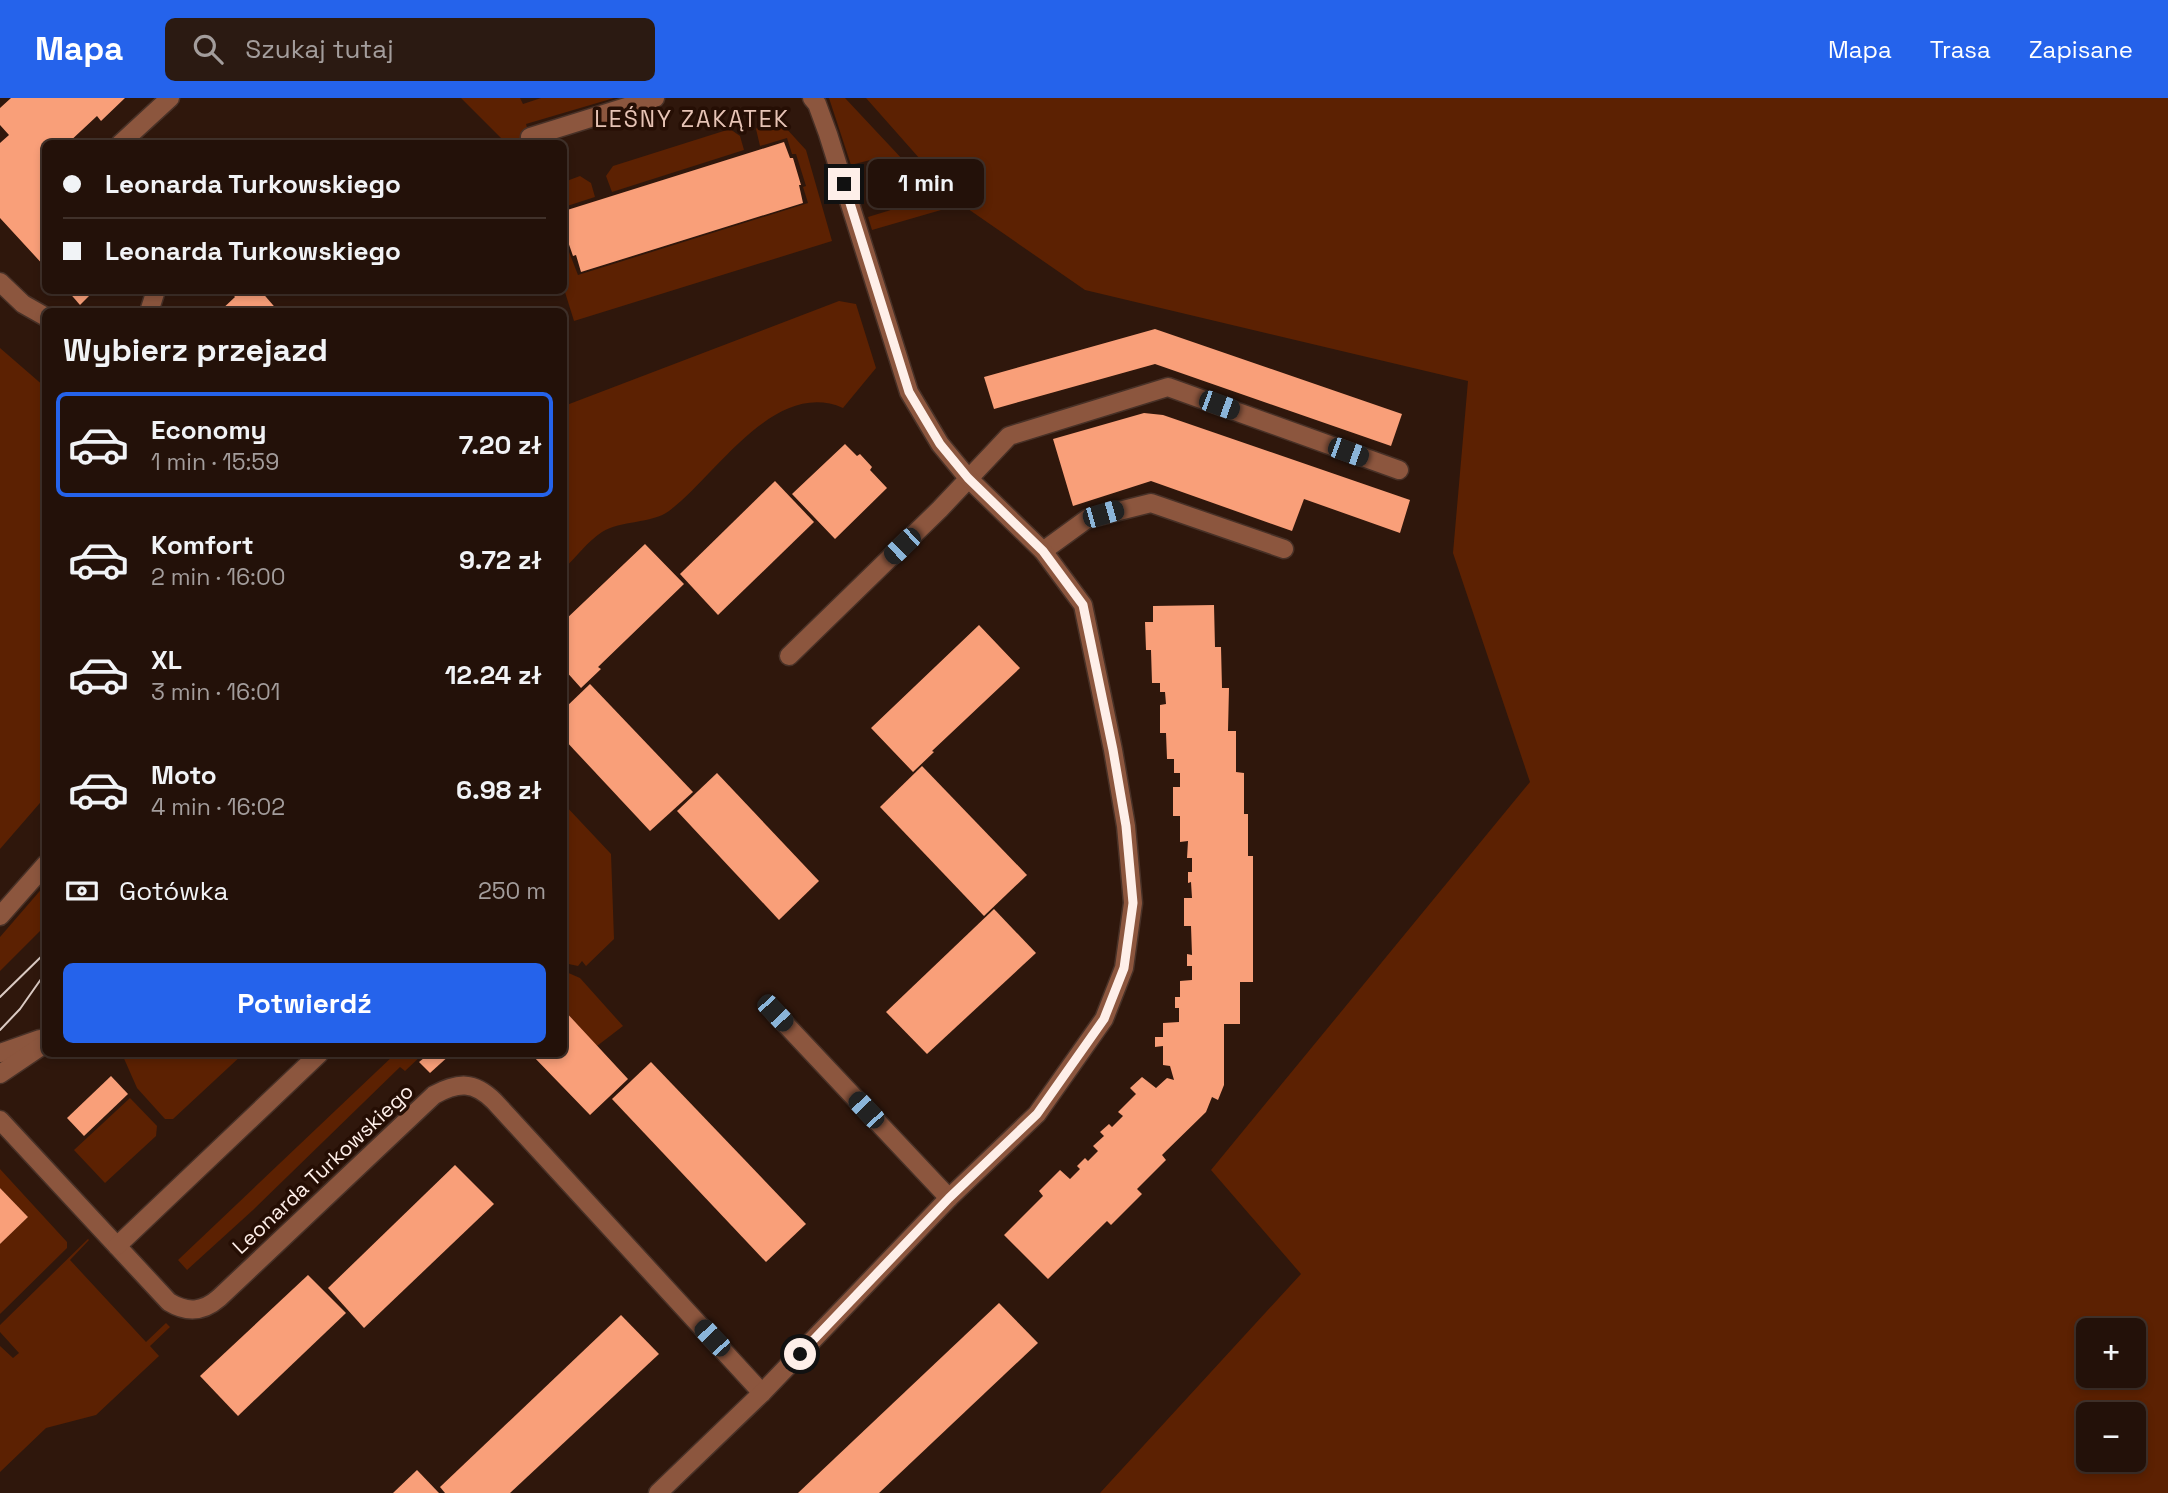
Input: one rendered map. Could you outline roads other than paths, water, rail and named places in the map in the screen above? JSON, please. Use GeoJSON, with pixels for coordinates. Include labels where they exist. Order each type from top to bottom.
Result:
{"type":"FeatureCollection","features":[{"type":"Feature","properties":{"kind":"street"},"geometry":{"type":"LineString","coordinates":[[124,140],[170,98]]}},
{"type":"Feature","properties":{"kind":"street"},"geometry":{"type":"LineString","coordinates":[[530,137],[655,98]]}},
{"type":"Feature","properties":{"kind":"street"},"geometry":{"type":"LineString","coordinates":[[658,1493],[762,1393],[949,1198],[1037,1114],[1104,1019],[1124,968],[1133,903],[1126,826],[1083,605],[1043,551],[968,478],[940,444],[909,392],[828,134],[817,104],[812,98]]}},
{"type":"Feature","properties":{"kind":"street"},"geometry":{"type":"LineString","coordinates":[[0,282],[23,304],[42,315]]}},
{"type":"Feature","properties":{"kind":"street"},"geometry":{"type":"LineString","coordinates":[[789,656],[1009,436],[1168,387],[1399,470]]}},
{"type":"Feature","properties":{"kind":"street"},"geometry":{"type":"LineString","coordinates":[[1043,551],[1087,519],[1151,503],[1284,549]]}},
{"type":"Feature","properties":{"kind":"street"},"geometry":{"type":"LineString","coordinates":[[0,916],[42,869]]}},
{"type":"Feature","properties":{"kind":"street"},"geometry":{"type":"LineString","coordinates":[[775,1013],[949,1198]]}},
{"type":"Feature","properties":{"kind":"street"},"geometry":{"type":"LineString","coordinates":[[0,1053],[42,1038]]}},
{"type":"Feature","properties":{"kind":"street"},"geometry":{"type":"LineString","coordinates":[[0,1074],[42,1046]]}},
{"type":"Feature","properties":{"kind":"street"},"geometry":{"type":"LineString","coordinates":[[117,1246],[316,1057]]}},
{"type":"Feature","properties":{"kind":"street","name":"Leonarda Turkowskiego"},"geometry":{"type":"LineString","coordinates":[[0,1120],[169,1302],[179,1308],[191,1310],[211,1305],[435,1095],[449,1087],[475,1087],[495,1101],[762,1393]]}},
{"type":"Feature","properties":{"kind":"tram line"},"geometry":{"type":"LineString","coordinates":[[0,997],[42,956]]}},
{"type":"Feature","properties":{"kind":"tram line"},"geometry":{"type":"LineString","coordinates":[[0,1030],[20,1009],[42,978]]}},
{"type":"Feature","properties":{"kind":"district","name":"LEŚNY ZAKĄTEK"},"geometry":{"type":"Point","coordinates":[692,119]}}]}
